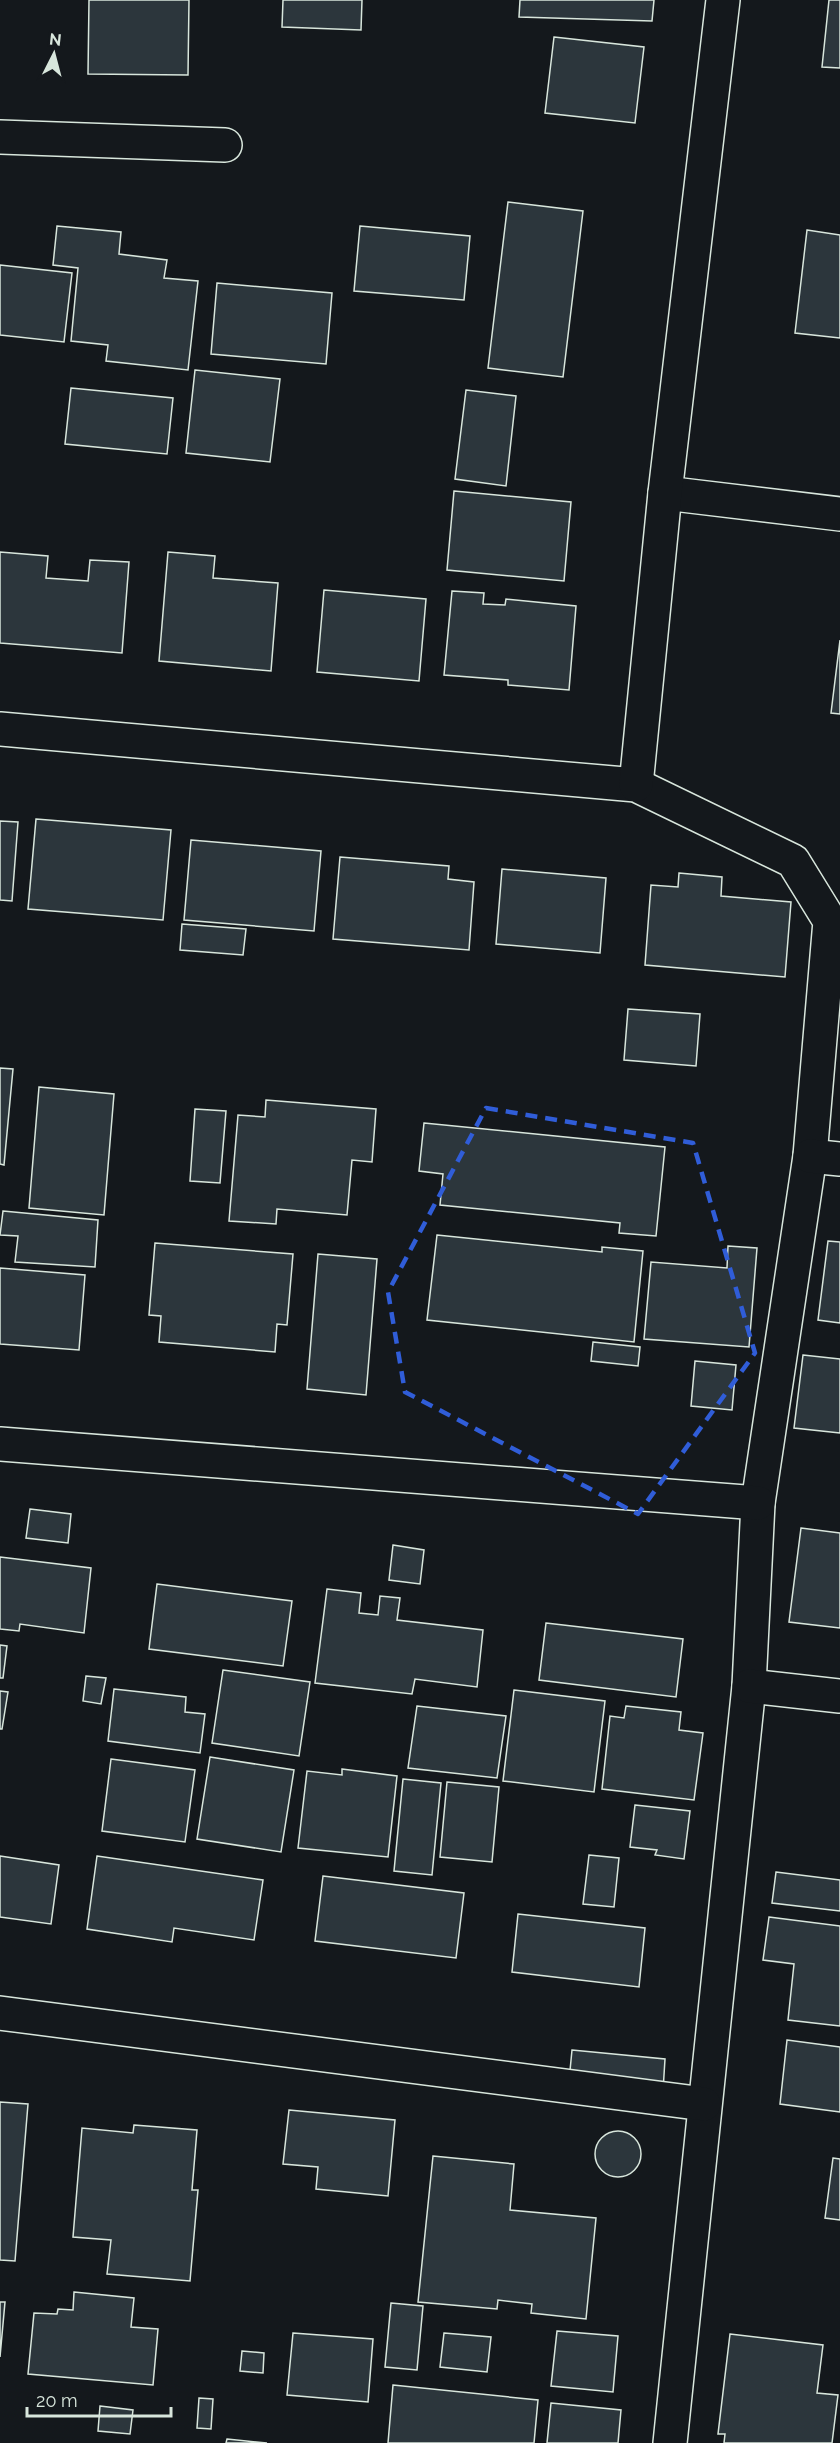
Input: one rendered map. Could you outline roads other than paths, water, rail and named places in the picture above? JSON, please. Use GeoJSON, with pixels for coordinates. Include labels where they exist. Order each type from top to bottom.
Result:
{"type":"FeatureCollection","features":[{"type":"Feature","properties":{"kind":"street"},"geometry":{"type":"LineString","coordinates":[[636,785],[665,494],[723,0]]}},
{"type":"Feature","properties":{"kind":"street"},"geometry":{"type":"LineString","coordinates":[[0,137],[225,145]]}},
{"type":"Feature","properties":{"kind":"street"},"geometry":{"type":"LineString","coordinates":[[665,494],[840,514]]}},
{"type":"Feature","properties":{"kind":"street"},"geometry":{"type":"LineString","coordinates":[[0,729],[636,785],[794,861],[830,921],[825,1158],[758,1503],[748,1686],[670,2443]]}},
{"type":"Feature","properties":{"kind":"street"},"geometry":{"type":"LineString","coordinates":[[0,1444],[758,1503]]}},
{"type":"Feature","properties":{"kind":"street"},"geometry":{"type":"LineString","coordinates":[[748,1686],[840,1696]]}},
{"type":"Feature","properties":{"kind":"street"},"geometry":{"type":"LineString","coordinates":[[0,2013],[704,2104]]}}]}
